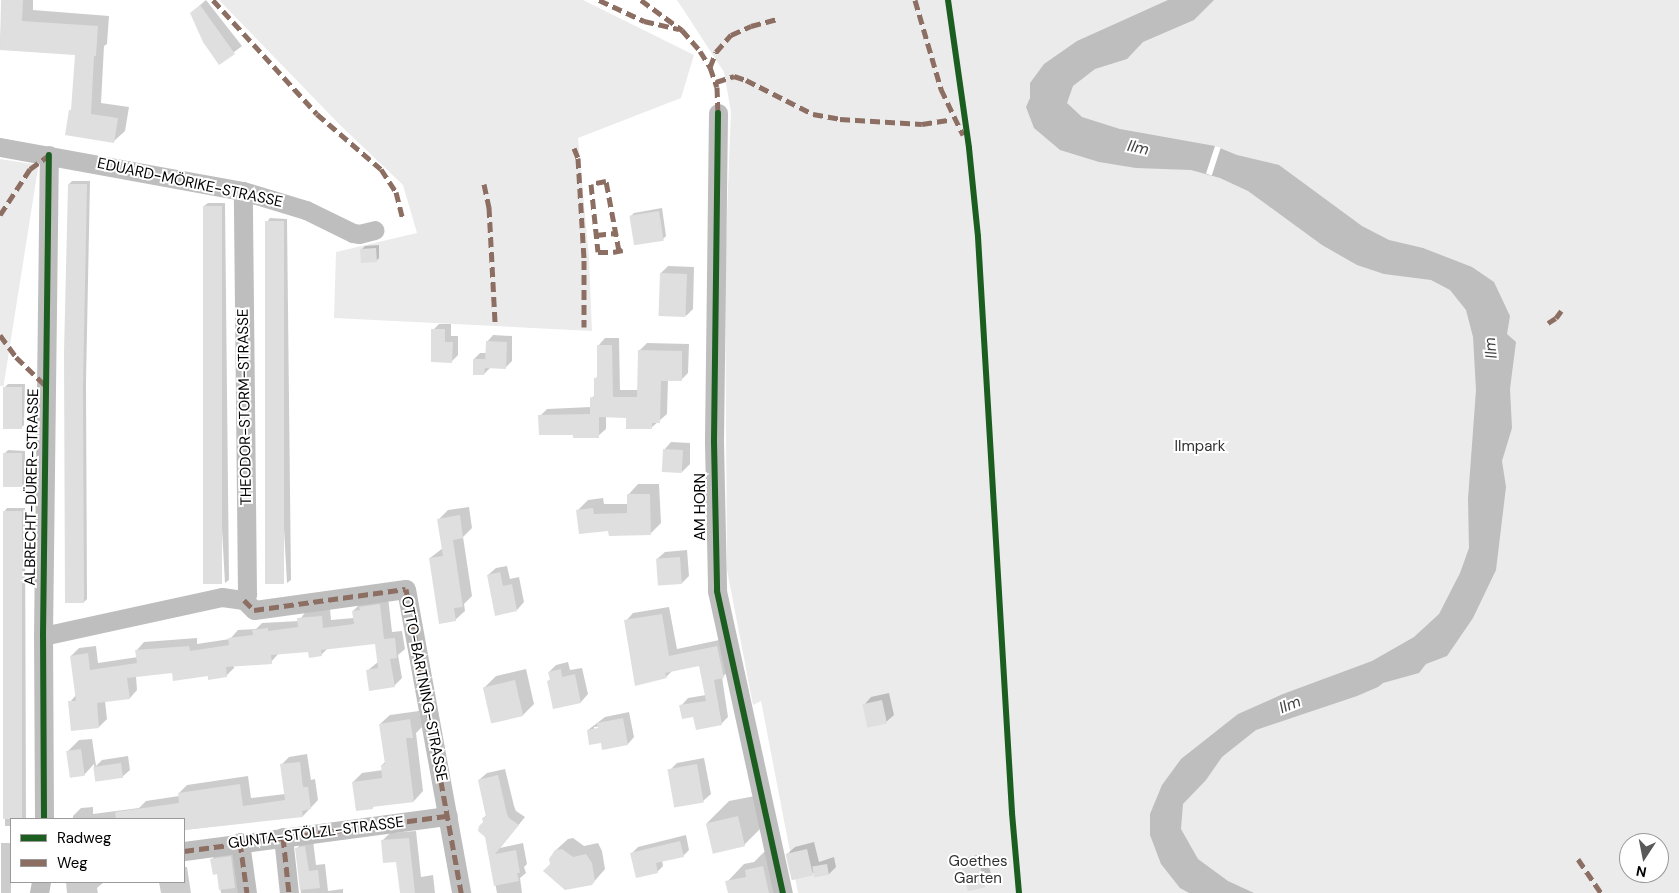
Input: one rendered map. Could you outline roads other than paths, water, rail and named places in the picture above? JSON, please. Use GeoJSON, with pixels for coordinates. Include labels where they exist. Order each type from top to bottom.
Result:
{"type":"FeatureCollection","features":[{"type":"Feature","properties":{"kind":"street","name":"AM HORN"},"geometry":{"type":"LineString","coordinates":[[718,113],[714,442],[716,590],[783,893]]}},
{"type":"Feature","properties":{"kind":"street","name":"EDUARD-MÖRIKE-STRASSE"},"geometry":{"type":"LineString","coordinates":[[0,147],[243,191],[306,210],[353,233],[359,234],[375,230]]}},
{"type":"Feature","properties":{"kind":"street","name":"ALBRECHT-DÜRER-STRASSE"},"geometry":{"type":"LineString","coordinates":[[44,818],[43,636],[49,155]]}},
{"type":"Feature","properties":{"kind":"street","name":"THEODOR-STORM-STRASSE"},"geometry":{"type":"LineString","coordinates":[[243,191],[247,594],[244,600]]}},
{"type":"Feature","properties":{"kind":"street","name":"OTTO-BARTNING-STRASSE"},"geometry":{"type":"LineString","coordinates":[[244,600],[254,610],[406,589],[461,893]]}},
{"type":"Feature","properties":{"kind":"street"},"geometry":{"type":"LineString","coordinates":[[43,636],[222,597],[244,600]]}},
{"type":"Feature","properties":{"kind":"street","name":"GUNTA-STÖLZL-STRASSE"},"geometry":{"type":"LineString","coordinates":[[185,850],[448,816]]}},
{"type":"Feature","properties":{"kind":"street"},"geometry":{"type":"LineString","coordinates":[[283,837],[290,893]]}},
{"type":"Feature","properties":{"kind":"street"},"geometry":{"type":"LineString","coordinates":[[240,842],[247,893]]}},
{"type":"Feature","properties":{"kind":"water","name":"Ilm"},"geometry":{"type":"Polygon","coordinates":[[[1168,0],[1214,0],[1194,20],[1143,42],[1127,59],[1095,69],[1073,86],[1067,103],[1082,117],[1120,129],[1215,146],[1237,155],[1279,165],[1362,226],[1389,240],[1423,248],[1472,267],[1494,282],[1510,316],[1507,334],[1516,342],[1510,389],[1512,428],[1502,461],[1506,487],[1496,570],[1473,618],[1447,656],[1426,664],[1419,673],[1383,683],[1357,696],[1256,730],[1222,757],[1206,780],[1183,804],[1181,829],[1198,859],[1228,881],[1254,893],[1189,893],[1180,888],[1161,864],[1150,835],[1150,814],[1162,785],[1181,759],[1238,714],[1283,694],[1372,661],[1414,637],[1439,614],[1460,573],[1469,548],[1468,499],[1476,390],[1473,337],[1466,310],[1450,290],[1431,280],[1384,274],[1357,265],[1322,245],[1248,191],[1220,178],[1191,170],[1136,168],[1099,162],[1060,150],[1034,128],[1026,107],[1030,98],[1030,83],[1044,64],[1077,41],[1168,0]]]}},
{"type":"Feature","properties":{"kind":"park label","name":"Ilmpark"},"geometry":{"type":"Point","coordinates":[1200,447]}},
{"type":"Feature","properties":{"kind":"park label","name":"Goethes Garten"},"geometry":{"type":"Point","coordinates":[978,870]}}]}
